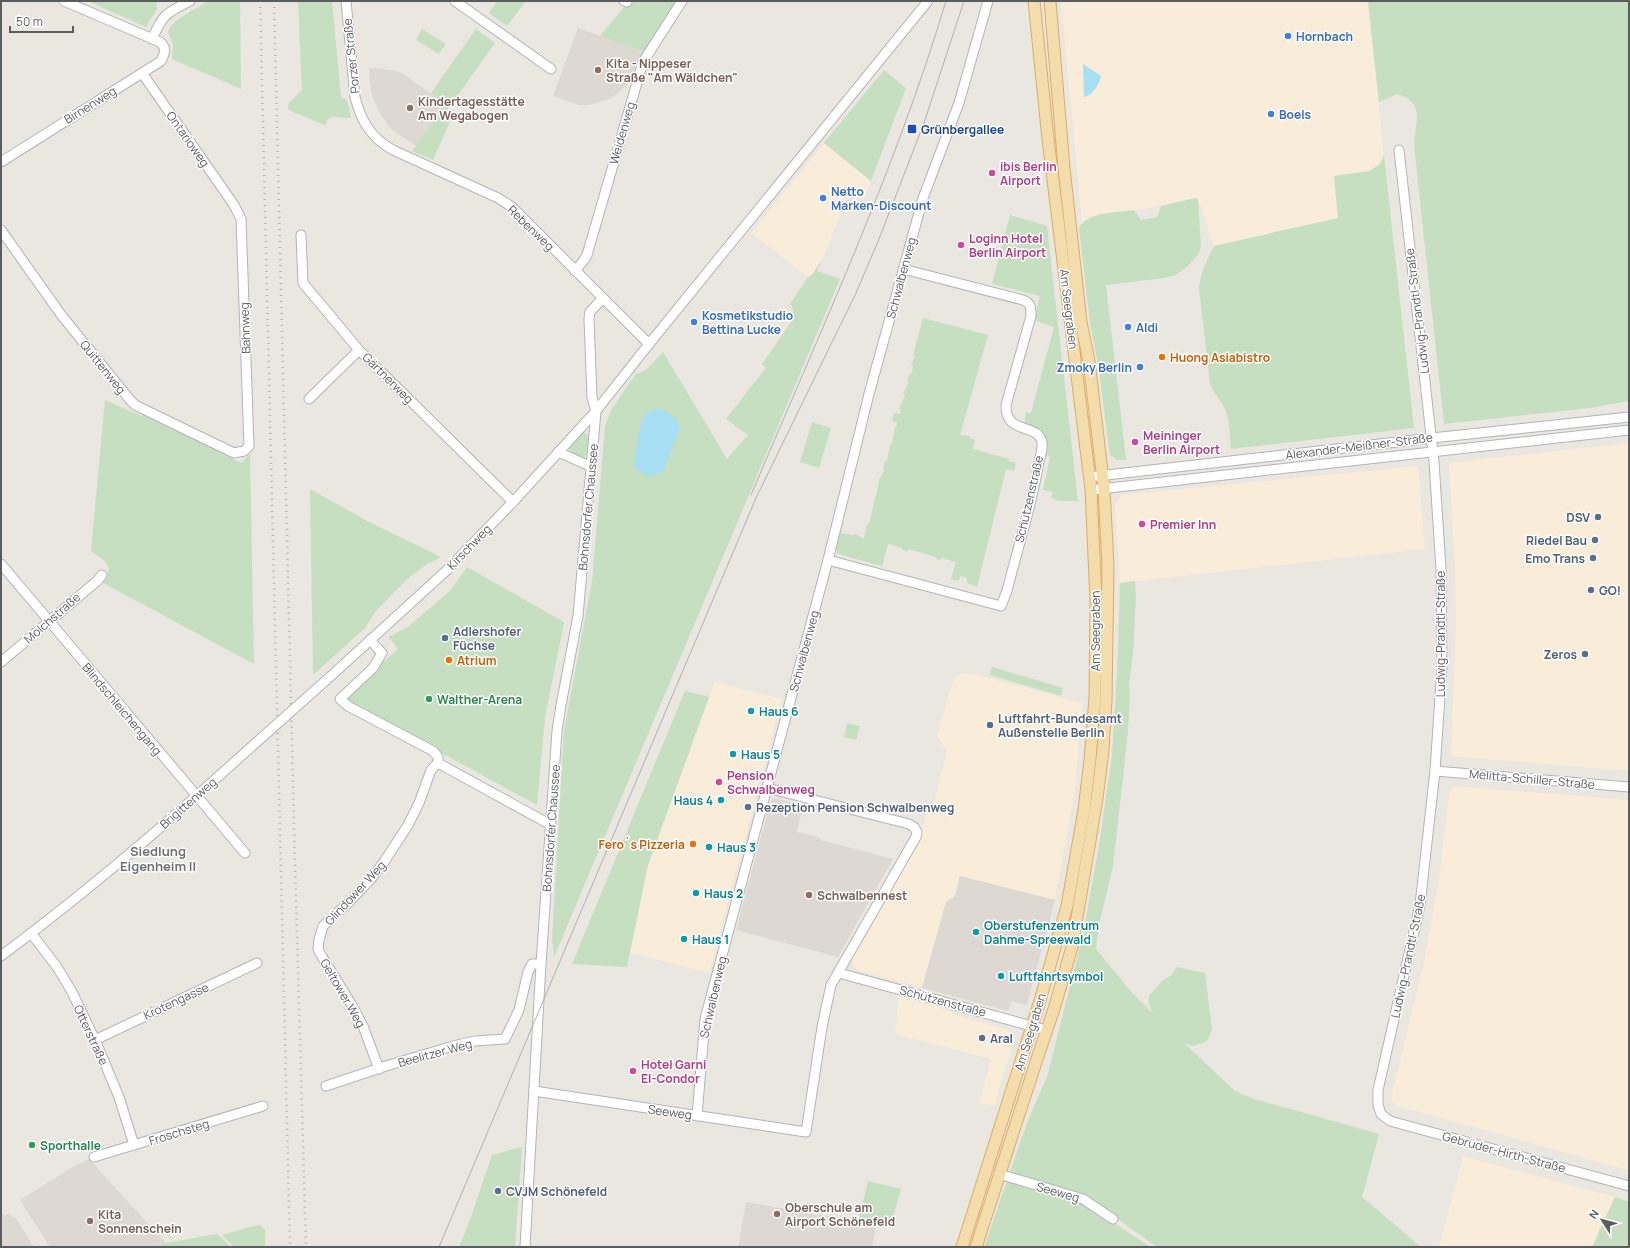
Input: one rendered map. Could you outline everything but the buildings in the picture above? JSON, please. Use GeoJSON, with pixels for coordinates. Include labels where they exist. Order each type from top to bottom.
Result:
{"type":"FeatureCollection","features":[{"type":"Feature","properties":{"kind":"main road","name":"Am Seegraben"},"geometry":{"type":"LineString","coordinates":[[962,1247],[1032,1026],[1067,906],[1079,843],[1090,760],[1096,663],[1096,600],[1091,490],[1047,132],[1034,1]]}},
{"type":"Feature","properties":{"kind":"main road","name":"Am Seegraben"},"geometry":{"type":"LineString","coordinates":[[976,1247],[1054,1009],[1072,947],[1091,844],[1103,750],[1108,670],[1108,587],[1103,476],[1089,361],[1079,300],[1064,168],[1050,1]]}},
{"type":"Feature","properties":{"kind":"street"},"geometry":{"type":"LineString","coordinates":[[64,1],[156,40],[161,19],[168,12],[190,1]]}},
{"type":"Feature","properties":{"kind":"street","name":"Porzer Straße"},"geometry":{"type":"LineString","coordinates":[[346,1],[355,97],[358,111]]}},
{"type":"Feature","properties":{"kind":"street"},"geometry":{"type":"LineString","coordinates":[[455,1],[551,69]]}},
{"type":"Feature","properties":{"kind":"street","name":"Weidenweg"},"geometry":{"type":"LineString","coordinates":[[575,271],[587,255],[643,62],[682,1]]}},
{"type":"Feature","properties":{"kind":"street"},"geometry":{"type":"LineString","coordinates":[[649,344],[928,1]]}},
{"type":"Feature","properties":{"kind":"street","name":"Schwalbenweg"},"geometry":{"type":"LineString","coordinates":[[697,1116],[705,1019],[828,560],[869,394],[923,198],[959,103],[988,1]]}},
{"type":"Feature","properties":{"kind":"street","name":"Birnenweg"},"geometry":{"type":"LineString","coordinates":[[1,162],[160,61],[164,55],[165,48],[156,40]]}},
{"type":"Feature","properties":{"kind":"street","name":"Ontarioweg"},"geometry":{"type":"LineString","coordinates":[[142,73],[234,205]]}},
{"type":"Feature","properties":{"kind":"street","name":"Rebenweg"},"geometry":{"type":"LineString","coordinates":[[358,111],[364,124],[384,145],[498,198],[512,208],[649,344]]}},
{"type":"Feature","properties":{"kind":"street","name":"Ludwig-Prandtl-Straße"},"geometry":{"type":"LineString","coordinates":[[1381,1114],[1378,1105],[1378,1090],[1420,905],[1435,771],[1442,666],[1441,569],[1432,438],[1398,150]]}},
{"type":"Feature","properties":{"kind":"street","name":"Bahnweg"},"geometry":{"type":"LineString","coordinates":[[234,205],[242,219],[249,446],[244,451]]}},
{"type":"Feature","properties":{"kind":"street","name":"Quittenweg"},"geometry":{"type":"LineString","coordinates":[[1,230],[62,316],[131,402],[234,453],[244,451]]}},
{"type":"Feature","properties":{"kind":"street","name":"Gärtnerweg"},"geometry":{"type":"LineString","coordinates":[[301,235],[303,283],[359,350],[513,502]]}},
{"type":"Feature","properties":{"kind":"street","name":"Schützenstraße"},"geometry":{"type":"LineString","coordinates":[[828,560],[1001,606],[1007,591],[1031,496],[1042,444],[1037,434],[1011,423],[1007,418],[1006,412],[1006,405],[1031,316],[1030,306],[1028,302],[1023,300],[904,270]]}},
{"type":"Feature","properties":{"kind":"street"},"geometry":{"type":"LineString","coordinates":[[596,411],[592,397],[589,319],[590,312],[602,299]]}},
{"type":"Feature","properties":{"kind":"street","name":"Kirschweg"},"geometry":{"type":"LineString","coordinates":[[332,675],[447,570],[513,502],[596,411],[649,344]]}},
{"type":"Feature","properties":{"kind":"street"},"geometry":{"type":"LineString","coordinates":[[309,399],[359,350]]}},
{"type":"Feature","properties":{"kind":"street","name":"Bohnsdorfer Chaussee"},"geometry":{"type":"LineString","coordinates":[[525,1247],[541,964],[557,731],[578,616],[596,411]]}},
{"type":"Feature","properties":{"kind":"street","name":"Alexander-Meißner-Straße"},"geometry":{"type":"LineString","coordinates":[[1089,477],[1629,417]]}},
{"type":"Feature","properties":{"kind":"street","name":"Alexander-Meißner-Straße"},"geometry":{"type":"LineString","coordinates":[[1091,490],[1629,430]]}},
{"type":"Feature","properties":{"kind":"street"},"geometry":{"type":"LineString","coordinates":[[558,452],[592,467]]}},
{"type":"Feature","properties":{"kind":"street","name":"Blindschleichengang"},"geometry":{"type":"LineString","coordinates":[[1,564],[48,622],[245,853]]}},
{"type":"Feature","properties":{"kind":"street","name":"Molchstraße"},"geometry":{"type":"LineString","coordinates":[[1,662],[102,575]]}},
{"type":"Feature","properties":{"kind":"street"},"geometry":{"type":"LineString","coordinates":[[370,640],[382,653],[373,668],[340,699],[348,706],[434,751],[438,757],[438,763],[550,825]]}},
{"type":"Feature","properties":{"kind":"street","name":"Brigittenweg"},"geometry":{"type":"LineString","coordinates":[[1,956],[116,866],[196,797],[332,675]]}},
{"type":"Feature","properties":{"kind":"street","name":"Glindower Weg"},"geometry":{"type":"LineString","coordinates":[[319,940],[323,926],[370,880],[398,843],[419,803],[431,770],[438,763]]}},
{"type":"Feature","properties":{"kind":"street","name":"Melitta-Schiller-Straße"},"geometry":{"type":"LineString","coordinates":[[1435,771],[1629,787]]}},
{"type":"Feature","properties":{"kind":"street"},"geometry":{"type":"LineString","coordinates":[[767,788],[909,824],[914,827],[917,832],[916,837],[839,973]]}},
{"type":"Feature","properties":{"kind":"street","name":"Otterstraße"},"geometry":{"type":"LineString","coordinates":[[31,933],[65,980],[95,1040],[119,1097],[134,1145]]}},
{"type":"Feature","properties":{"kind":"street","name":"Geltower Weg"},"geometry":{"type":"LineString","coordinates":[[319,940],[318,949],[363,1026],[379,1068]]}},
{"type":"Feature","properties":{"kind":"street","name":"Krötengasse"},"geometry":{"type":"LineString","coordinates":[[95,1040],[257,963]]}},
{"type":"Feature","properties":{"kind":"street","name":"Beelitzer Weg"},"geometry":{"type":"LineString","coordinates":[[326,1086],[379,1068],[453,1046],[475,1041],[505,1040],[519,1010],[528,972],[532,964],[541,964]]}},
{"type":"Feature","properties":{"kind":"street","name":"Schützenstraße"},"geometry":{"type":"LineString","coordinates":[[839,973],[1046,1030]]}},
{"type":"Feature","properties":{"kind":"street","name":"Seeweg"},"geometry":{"type":"LineString","coordinates":[[534,1091],[806,1132],[827,999],[831,985],[839,973]]}},
{"type":"Feature","properties":{"kind":"street","name":"Froschsteg"},"geometry":{"type":"LineString","coordinates":[[94,1156],[263,1106]]}},
{"type":"Feature","properties":{"kind":"street","name":"Gebrüder-Hirth-Straße"},"geometry":{"type":"LineString","coordinates":[[1381,1114],[1390,1121],[1629,1186]]}},
{"type":"Feature","properties":{"kind":"street","name":"Seeweg"},"geometry":{"type":"LineString","coordinates":[[999,1174],[1083,1199],[1113,1219]]}},
{"type":"Feature","properties":{"kind":"shaded area"},"geometry":{"type":"Polygon","coordinates":[[[1061,1],[1368,1],[1384,155],[1380,164],[1370,171],[1334,176],[1338,218],[1214,246],[1198,199],[1196,198],[1145,209],[1098,215],[1091,217],[1082,224],[1061,1]]]}},
{"type":"Feature","properties":{"kind":"shaded area","name":"Kita - Nippeser Straße \"Am Wäldchen\""},"geometry":{"type":"Polygon","coordinates":[[[578,28],[644,52],[636,63],[633,77],[610,99],[588,105],[579,105],[553,96],[578,28]]]}},
{"type":"Feature","properties":{"kind":"shaded area","name":"Kindertagesstätte Am Wegabogen"},"geometry":{"type":"Polygon","coordinates":[[[375,68],[402,73],[446,104],[416,146],[392,130],[379,112],[371,92],[369,69],[375,68]]]}},
{"type":"Feature","properties":{"kind":"shaded area"},"geometry":{"type":"Polygon","coordinates":[[[824,143],[871,181],[864,199],[849,194],[822,260],[811,276],[808,277],[751,233],[824,143]]]}},
{"type":"Feature","properties":{"kind":"shaded area"},"geometry":{"type":"Polygon","coordinates":[[[1629,443],[1629,771],[1451,756],[1456,623],[1455,569],[1449,463],[1629,443]]]}},
{"type":"Feature","properties":{"kind":"shaded area"},"geometry":{"type":"Polygon","coordinates":[[[1418,466],[1425,549],[1120,583],[1115,505],[1122,495],[1418,466]]]}},
{"type":"Feature","properties":{"kind":"shaded area"},"geometry":{"type":"Polygon","coordinates":[[[962,673],[970,673],[1082,703],[1075,792],[1055,900],[961,876],[955,896],[946,902],[922,988],[857,970],[853,966],[852,959],[920,837],[929,805],[934,802],[947,751],[937,736],[953,680],[962,673]]]}},
{"type":"Feature","properties":{"kind":"shaded area","name":"Pension Schwalbenweg"},"geometry":{"type":"Polygon","coordinates":[[[715,682],[782,699],[709,973],[630,953],[648,865],[715,682]]]}},
{"type":"Feature","properties":{"kind":"shaded area"},"geometry":{"type":"Polygon","coordinates":[[[1453,787],[1629,800],[1629,1166],[1627,1170],[1398,1106],[1392,1102],[1392,1094],[1424,962],[1439,879],[1449,795],[1453,787]]]}},
{"type":"Feature","properties":{"kind":"shaded area","name":"Schwalbennest"},"geometry":{"type":"Polygon","coordinates":[[[774,798],[803,805],[797,832],[819,837],[821,840],[893,859],[838,957],[736,930],[771,800],[774,798]]]}},
{"type":"Feature","properties":{"kind":"shaded area"},"geometry":{"type":"Polygon","coordinates":[[[960,876],[1055,900],[1027,1005],[1011,1001],[1008,1011],[922,988],[946,902],[955,896],[960,876]]]}},
{"type":"Feature","properties":{"kind":"shaded area"},"geometry":{"type":"Polygon","coordinates":[[[899,995],[944,1009],[969,1019],[1006,1029],[1015,1038],[994,1106],[979,1103],[991,1059],[895,1034],[899,995]]]}},
{"type":"Feature","properties":{"kind":"shaded area"},"geometry":{"type":"Polygon","coordinates":[[[1463,1156],[1615,1197],[1592,1247],[1439,1247],[1463,1156]]]}},
{"type":"Feature","properties":{"kind":"shaded area","name":"Kita Sonnenschein"},"geometry":{"type":"Polygon","coordinates":[[[89,1159],[166,1243],[155,1247],[50,1247],[20,1200],[71,1168],[89,1159]]]}},
{"type":"Feature","properties":{"kind":"shaded area","name":"Oberschule am Airport Schönefeld"},"geometry":{"type":"Polygon","coordinates":[[[746,1202],[876,1225],[872,1247],[738,1247],[746,1202]]]}},
{"type":"Feature","properties":{"kind":"shaded area"},"geometry":{"type":"Polygon","coordinates":[[[1,1212],[4,1216],[8,1214],[15,1217],[34,1247],[1,1247],[1,1212]]]}},
{"type":"Feature","properties":{"kind":"green space"},"geometry":{"type":"Polygon","coordinates":[[[88,1],[156,1],[157,9],[146,27],[88,1]]]}},
{"type":"Feature","properties":{"kind":"green space"},"geometry":{"type":"Polygon","coordinates":[[[207,1],[240,1],[241,89],[172,59],[173,44],[168,32],[171,27],[179,19],[207,1]]]}},
{"type":"Feature","properties":{"kind":"green space"},"geometry":{"type":"Polygon","coordinates":[[[298,1],[332,1],[341,97],[347,100],[351,118],[332,117],[327,120],[325,125],[288,110],[288,104],[302,90],[298,1]]]}},
{"type":"Feature","properties":{"kind":"green space"},"geometry":{"type":"Polygon","coordinates":[[[497,1],[526,1],[507,26],[489,13],[497,1]]]}},
{"type":"Feature","properties":{"kind":"green space"},"geometry":{"type":"Polygon","coordinates":[[[632,1],[677,1],[644,52],[600,36],[624,7],[632,1]]]}},
{"type":"Feature","properties":{"kind":"green space"},"geometry":{"type":"Polygon","coordinates":[[[1368,1],[1629,1],[1629,401],[1590,408],[1444,424],[1414,145],[1417,114],[1412,102],[1397,94],[1379,102],[1368,1]]]}},
{"type":"Feature","properties":{"kind":"green space"},"geometry":{"type":"Polygon","coordinates":[[[422,29],[446,44],[439,54],[416,40],[422,29]]]}},
{"type":"Feature","properties":{"kind":"green space"},"geometry":{"type":"Polygon","coordinates":[[[476,29],[495,43],[448,109],[454,112],[433,160],[412,151],[446,104],[431,93],[476,29]]]}},
{"type":"Feature","properties":{"kind":"green space"},"geometry":{"type":"Polygon","coordinates":[[[884,70],[906,88],[871,181],[824,143],[884,70]]]}},
{"type":"Feature","properties":{"kind":"green space"},"geometry":{"type":"Polygon","coordinates":[[[1384,155],[1414,428],[1231,449],[1226,411],[1210,383],[1199,289],[1202,272],[1214,246],[1338,218],[1334,176],[1370,171],[1380,164],[1384,155]]]}},
{"type":"Feature","properties":{"kind":"green space"},"geometry":{"type":"Polygon","coordinates":[[[1196,198],[1198,199],[1201,247],[1199,253],[1188,266],[1176,275],[1106,285],[1126,460],[1117,460],[1110,455],[1098,365],[1090,323],[1079,228],[1083,222],[1089,218],[1104,214],[1134,210],[1141,220],[1157,217],[1161,206],[1196,198]]]}},
{"type":"Feature","properties":{"kind":"green space"},"geometry":{"type":"Polygon","coordinates":[[[1010,215],[1047,226],[1078,501],[1058,501],[1051,498],[1053,492],[1043,490],[1050,457],[1046,455],[1046,442],[1024,425],[1026,412],[1031,413],[1054,327],[1034,320],[1040,296],[992,284],[1010,215]]]}},
{"type":"Feature","properties":{"kind":"green space"},"geometry":{"type":"Polygon","coordinates":[[[822,260],[817,271],[840,279],[554,957],[552,938],[564,730],[592,581],[605,427],[611,410],[635,375],[646,370],[663,352],[727,459],[748,435],[726,419],[766,368],[762,364],[794,318],[792,306],[790,304],[808,277],[812,275],[822,260]]]}},
{"type":"Feature","properties":{"kind":"green space"},"geometry":{"type":"Polygon","coordinates":[[[923,318],[988,335],[960,435],[970,436],[970,438],[975,440],[973,449],[1009,459],[1008,461],[1016,463],[1014,471],[1006,469],[977,587],[967,583],[967,578],[960,576],[959,581],[951,579],[956,562],[941,558],[941,560],[936,559],[936,557],[908,549],[907,551],[902,550],[902,548],[888,544],[882,566],[838,554],[836,550],[840,533],[854,534],[864,538],[877,494],[879,480],[884,471],[890,444],[892,444],[895,426],[896,427],[897,423],[892,421],[894,413],[900,414],[901,410],[899,409],[905,395],[903,394],[909,381],[907,380],[909,375],[911,375],[913,366],[911,365],[915,356],[913,355],[923,318]]]}},
{"type":"Feature","properties":{"kind":"green space"},"geometry":{"type":"Polygon","coordinates":[[[105,400],[142,416],[146,413],[218,449],[221,453],[241,463],[250,454],[254,664],[103,583],[109,570],[106,562],[91,551],[105,400]]]}},
{"type":"Feature","properties":{"kind":"green space"},"geometry":{"type":"Polygon","coordinates":[[[812,422],[831,428],[819,468],[800,462],[812,422]]]}},
{"type":"Feature","properties":{"kind":"green space"},"geometry":{"type":"Polygon","coordinates":[[[583,432],[588,435],[589,440],[585,457],[581,457],[570,451],[568,446],[583,432]]]}},
{"type":"Feature","properties":{"kind":"green space"},"geometry":{"type":"Polygon","coordinates":[[[310,489],[371,523],[441,557],[427,564],[407,579],[376,611],[365,628],[313,675],[310,489]]]}},
{"type":"Feature","properties":{"kind":"green space"},"geometry":{"type":"Polygon","coordinates":[[[467,567],[564,622],[545,718],[537,805],[353,705],[348,699],[353,689],[398,649],[389,637],[409,626],[450,591],[467,567]]]}},
{"type":"Feature","properties":{"kind":"green space"},"geometry":{"type":"Polygon","coordinates":[[[1135,581],[1136,597],[1133,654],[1129,683],[1130,696],[1128,730],[1123,778],[1113,866],[1099,925],[1096,949],[1133,994],[1153,1013],[1149,1004],[1149,996],[1163,980],[1173,974],[1176,967],[1205,973],[1212,1030],[1207,1041],[1193,1046],[1184,1043],[1235,1091],[1251,1098],[1379,1134],[1362,1197],[1421,1247],[1157,1247],[1119,1220],[1093,1209],[1150,1247],[984,1247],[1027,1123],[1048,1074],[1083,934],[1099,845],[1112,754],[1117,674],[1120,583],[1135,581]]]}},
{"type":"Feature","properties":{"kind":"green space"},"geometry":{"type":"Polygon","coordinates":[[[992,667],[1063,688],[1061,696],[990,675],[992,667]]]}},
{"type":"Feature","properties":{"kind":"green space"},"geometry":{"type":"Polygon","coordinates":[[[685,691],[709,697],[648,865],[627,967],[572,964],[685,691]]]}},
{"type":"Feature","properties":{"kind":"green space"},"geometry":{"type":"Polygon","coordinates":[[[847,723],[860,726],[856,740],[844,737],[847,723]]]}},
{"type":"Feature","properties":{"kind":"green space"},"geometry":{"type":"Polygon","coordinates":[[[522,1147],[515,1247],[459,1247],[470,1220],[492,1155],[522,1147]]]}},
{"type":"Feature","properties":{"kind":"green space"},"geometry":{"type":"Polygon","coordinates":[[[868,1181],[901,1189],[890,1227],[859,1218],[868,1181]]]}},
{"type":"Feature","properties":{"kind":"green space"},"geometry":{"type":"Polygon","coordinates":[[[1615,1197],[1629,1202],[1629,1247],[1592,1247],[1615,1197]]]}},
{"type":"Feature","properties":{"kind":"green space"},"geometry":{"type":"Polygon","coordinates":[[[260,1225],[265,1230],[265,1247],[234,1247],[222,1235],[250,1227],[260,1225]]]}},
{"type":"Feature","properties":{"kind":"green space"},"geometry":{"type":"Polygon","coordinates":[[[217,1234],[231,1247],[155,1247],[166,1243],[217,1234]]]}},
{"type":"Feature","properties":{"kind":"water"},"geometry":{"type":"Polygon","coordinates":[[[1083,64],[1101,76],[1095,89],[1084,97],[1083,64]]]}},
{"type":"Feature","properties":{"kind":"water"},"geometry":{"type":"Polygon","coordinates":[[[662,409],[677,419],[680,428],[663,472],[654,475],[647,475],[634,466],[639,431],[641,423],[647,413],[652,410],[662,409]]]}},
{"type":"Feature","properties":{"kind":"tram line"},"geometry":{"type":"LineString","coordinates":[[751,495],[830,312],[880,189],[904,127],[946,1]]}},
{"type":"Feature","properties":{"kind":"tram line"},"geometry":{"type":"LineString","coordinates":[[439,1247],[756,498],[856,293],[879,239],[924,123],[964,1]]}},
{"type":"Feature","properties":{"kind":"railway"},"geometry":{"type":"LineString","coordinates":[[260,1],[290,1247]]}},
{"type":"Feature","properties":{"kind":"railway"},"geometry":{"type":"LineString","coordinates":[[274,1],[295,866],[306,1247]]}},
{"type":"Feature","properties":{"kind":"place","name":"Hornbach"},"geometry":{"type":"Point","coordinates":[1288,36]}},
{"type":"Feature","properties":{"kind":"place","name":"Kita - Nippeser Straße \"Am Wäldchen\""},"geometry":{"type":"Point","coordinates":[598,70]}},
{"type":"Feature","properties":{"kind":"place","name":"Kindertagesstätte Am Wegabogen"},"geometry":{"type":"Point","coordinates":[410,108]}},
{"type":"Feature","properties":{"kind":"place","name":"Boels"},"geometry":{"type":"Point","coordinates":[1271,114]}},
{"type":"Feature","properties":{"kind":"place","name":"Grünbergallee"},"geometry":{"type":"Point","coordinates":[912,129]}},
{"type":"Feature","properties":{"kind":"place","name":"ibis Berlin Airport"},"geometry":{"type":"Point","coordinates":[992,173]}},
{"type":"Feature","properties":{"kind":"place","name":"Netto Marken-Discount"},"geometry":{"type":"Point","coordinates":[823,198]}},
{"type":"Feature","properties":{"kind":"place","name":"Loginn Hotel Berlin Airport"},"geometry":{"type":"Point","coordinates":[961,245]}},
{"type":"Feature","properties":{"kind":"place","name":"Kosmetikstudio Bettina Lucke"},"geometry":{"type":"Point","coordinates":[694,322]}},
{"type":"Feature","properties":{"kind":"place","name":"Aldi"},"geometry":{"type":"Point","coordinates":[1128,327]}},
{"type":"Feature","properties":{"kind":"place","name":"Huong Asiabistro"},"geometry":{"type":"Point","coordinates":[1162,357]}},
{"type":"Feature","properties":{"kind":"place","name":"Zmoky Berlin"},"geometry":{"type":"Point","coordinates":[1140,367]}},
{"type":"Feature","properties":{"kind":"place","name":"Meininger Berlin Airport"},"geometry":{"type":"Point","coordinates":[1135,442]}},
{"type":"Feature","properties":{"kind":"place","name":"DSV"},"geometry":{"type":"Point","coordinates":[1598,517]}},
{"type":"Feature","properties":{"kind":"place","name":"Premier Inn"},"geometry":{"type":"Point","coordinates":[1142,524]}},
{"type":"Feature","properties":{"kind":"place","name":"Riedel Bau"},"geometry":{"type":"Point","coordinates":[1595,540]}},
{"type":"Feature","properties":{"kind":"place","name":"Emo Trans"},"geometry":{"type":"Point","coordinates":[1593,558]}},
{"type":"Feature","properties":{"kind":"place","name":"GO!"},"geometry":{"type":"Point","coordinates":[1591,590]}},
{"type":"Feature","properties":{"kind":"place","name":"Adlershofer Füchse"},"geometry":{"type":"Point","coordinates":[445,638]}},
{"type":"Feature","properties":{"kind":"place","name":"Zeros"},"geometry":{"type":"Point","coordinates":[1585,654]}},
{"type":"Feature","properties":{"kind":"place","name":"Atrium"},"geometry":{"type":"Point","coordinates":[449,660]}},
{"type":"Feature","properties":{"kind":"place","name":"Walther-Arena"},"geometry":{"type":"Point","coordinates":[429,699]}},
{"type":"Feature","properties":{"kind":"place","name":"Haus 6"},"geometry":{"type":"Point","coordinates":[751,711]}},
{"type":"Feature","properties":{"kind":"place","name":"Luftfahrt-Bundesamt Außenstelle Berlin"},"geometry":{"type":"Point","coordinates":[990,725]}},
{"type":"Feature","properties":{"kind":"place","name":"Haus 5"},"geometry":{"type":"Point","coordinates":[733,754]}},
{"type":"Feature","properties":{"kind":"place","name":"Pension Schwalbenweg"},"geometry":{"type":"Point","coordinates":[719,782]}},
{"type":"Feature","properties":{"kind":"place","name":"Haus 4"},"geometry":{"type":"Point","coordinates":[721,800]}},
{"type":"Feature","properties":{"kind":"place","name":"Rezeption Pension Schwalbenweg"},"geometry":{"type":"Point","coordinates":[748,807]}},
{"type":"Feature","properties":{"kind":"place","name":"Fero´s Pizzeria"},"geometry":{"type":"Point","coordinates":[693,844]}},
{"type":"Feature","properties":{"kind":"place","name":"Haus 3"},"geometry":{"type":"Point","coordinates":[709,847]}},
{"type":"Feature","properties":{"kind":"place","name":"Haus 2"},"geometry":{"type":"Point","coordinates":[696,893]}},
{"type":"Feature","properties":{"kind":"place","name":"Schwalbennest"},"geometry":{"type":"Point","coordinates":[809,895]}},
{"type":"Feature","properties":{"kind":"place","name":"Oberstufenzentrum Dahme-Spreewald"},"geometry":{"type":"Point","coordinates":[976,932]}},
{"type":"Feature","properties":{"kind":"place","name":"Haus 1"},"geometry":{"type":"Point","coordinates":[684,939]}},
{"type":"Feature","properties":{"kind":"place","name":"Luftfahrtsymbol"},"geometry":{"type":"Point","coordinates":[1001,976]}},
{"type":"Feature","properties":{"kind":"place","name":"Aral"},"geometry":{"type":"Point","coordinates":[982,1038]}},
{"type":"Feature","properties":{"kind":"place","name":"Hotel Garni El-Condor"},"geometry":{"type":"Point","coordinates":[633,1071]}},
{"type":"Feature","properties":{"kind":"place","name":"Sporthalle"},"geometry":{"type":"Point","coordinates":[32,1145]}},
{"type":"Feature","properties":{"kind":"place","name":"CVJM Schönefeld"},"geometry":{"type":"Point","coordinates":[498,1191]}},
{"type":"Feature","properties":{"kind":"place","name":"Oberschule am Airport Schönefeld"},"geometry":{"type":"Point","coordinates":[777,1214]}},
{"type":"Feature","properties":{"kind":"place","name":"Kita Sonnenschein"},"geometry":{"type":"Point","coordinates":[90,1221]}},
{"type":"Feature","properties":{"kind":"district","name":"Siedlung Eigenheim II"},"geometry":{"type":"Point","coordinates":[158,858]}}]}
